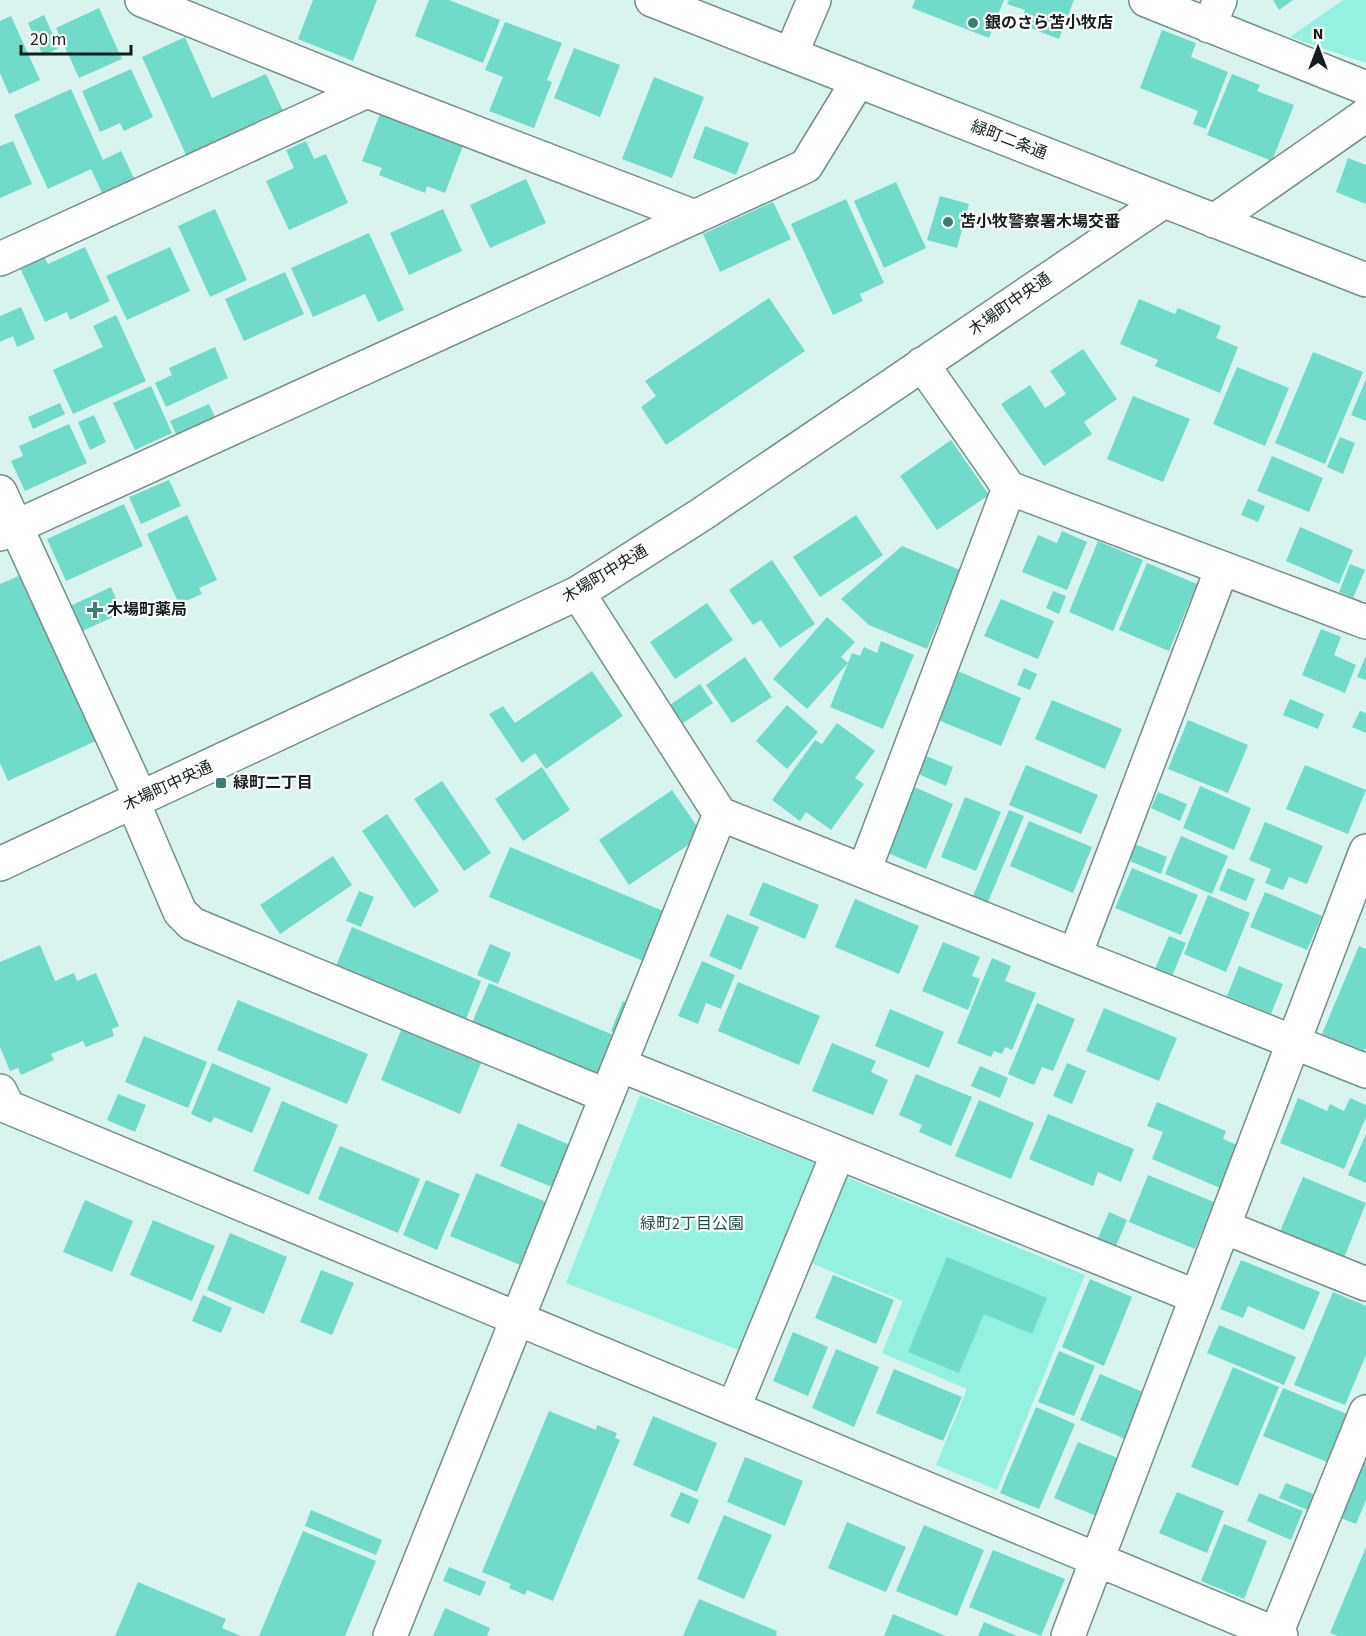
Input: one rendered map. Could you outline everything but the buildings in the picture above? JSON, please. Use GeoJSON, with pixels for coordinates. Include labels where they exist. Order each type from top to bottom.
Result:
{"type":"FeatureCollection","features":[{"type":"Feature","properties":{"kind":"street"},"geometry":{"type":"LineString","coordinates":[[142,0],[367,91],[695,217]]}},
{"type":"Feature","properties":{"kind":"street","name":"緑町二条通"},"geometry":{"type":"LineString","coordinates":[[652,0],[1366,280]]}},
{"type":"Feature","properties":{"kind":"street"},"geometry":{"type":"LineString","coordinates":[[791,54],[813,0]]}},
{"type":"Feature","properties":{"kind":"street"},"geometry":{"type":"LineString","coordinates":[[1146,0],[1215,13],[1366,88]]}},
{"type":"Feature","properties":{"kind":"street"},"geometry":{"type":"LineString","coordinates":[[8,530],[807,166],[858,81]]}},
{"type":"Feature","properties":{"kind":"street"},"geometry":{"type":"LineString","coordinates":[[0,259],[367,91]]}},
{"type":"Feature","properties":{"kind":"street"},"geometry":{"type":"LineString","coordinates":[[1214,220],[1366,115]]}},
{"type":"Feature","properties":{"kind":"street","name":"木場町中央通"},"geometry":{"type":"LineString","coordinates":[[0,864],[578,593],[702,514],[1164,201]]}},
{"type":"Feature","properties":{"kind":"street"},"geometry":{"type":"LineString","coordinates":[[922,364],[1009,488],[1366,622]]}},
{"type":"Feature","properties":{"kind":"street"},"geometry":{"type":"LineString","coordinates":[[864,871],[1009,488]]}},
{"type":"Feature","properties":{"kind":"street"},"geometry":{"type":"LineString","coordinates":[[0,492],[8,530],[137,801],[180,912],[192,924],[607,1096]]}},
{"type":"Feature","properties":{"kind":"street"},"geometry":{"type":"LineString","coordinates":[[1075,955],[1222,568]]}},
{"type":"Feature","properties":{"kind":"street"},"geometry":{"type":"LineString","coordinates":[[578,593],[720,814],[1366,1071]]}},
{"type":"Feature","properties":{"kind":"street"},"geometry":{"type":"LineString","coordinates":[[390,1636],[720,814]]}},
{"type":"Feature","properties":{"kind":"street"},"geometry":{"type":"LineString","coordinates":[[1068,1636],[1366,851]]}},
{"type":"Feature","properties":{"kind":"street"},"geometry":{"type":"LineString","coordinates":[[620,1065],[1197,1297]]}},
{"type":"Feature","properties":{"kind":"street"},"geometry":{"type":"LineString","coordinates":[[0,1091],[8,1107],[1279,1635],[1366,1412]]}},
{"type":"Feature","properties":{"kind":"street"},"geometry":{"type":"LineString","coordinates":[[734,1407],[838,1153]]}},
{"type":"Feature","properties":{"kind":"street"},"geometry":{"type":"LineString","coordinates":[[1224,1227],[1366,1284]]}},
{"type":"Feature","properties":{"kind":"green space"},"geometry":{"type":"Polygon","coordinates":[[[1343,0],[1366,0],[1366,63],[1290,37],[1343,0]]]}},
{"type":"Feature","properties":{"kind":"green space","name":"緑町2丁目公園"},"geometry":{"type":"Polygon","coordinates":[[[640,1095],[818,1164],[744,1352],[566,1283],[640,1095]]]}},
{"type":"Feature","properties":{"kind":"green space"},"geometry":{"type":"Polygon","coordinates":[[[846,1177],[1085,1275],[997,1490],[936,1465],[967,1389],[882,1353],[903,1301],[811,1263],[846,1177]]]}},
{"type":"Feature","properties":{"kind":"place","name":"銀のさら苫小牧店"},"geometry":{"type":"Point","coordinates":[973,23]}},
{"type":"Feature","properties":{"kind":"place","name":"苫小牧警察署木場交番"},"geometry":{"type":"Point","coordinates":[948,222]}},
{"type":"Feature","properties":{"kind":"place","name":"木場町薬局"},"geometry":{"type":"Point","coordinates":[95,610]}},
{"type":"Feature","properties":{"kind":"place","name":"緑町二丁目"},"geometry":{"type":"Point","coordinates":[221,783]}}]}
